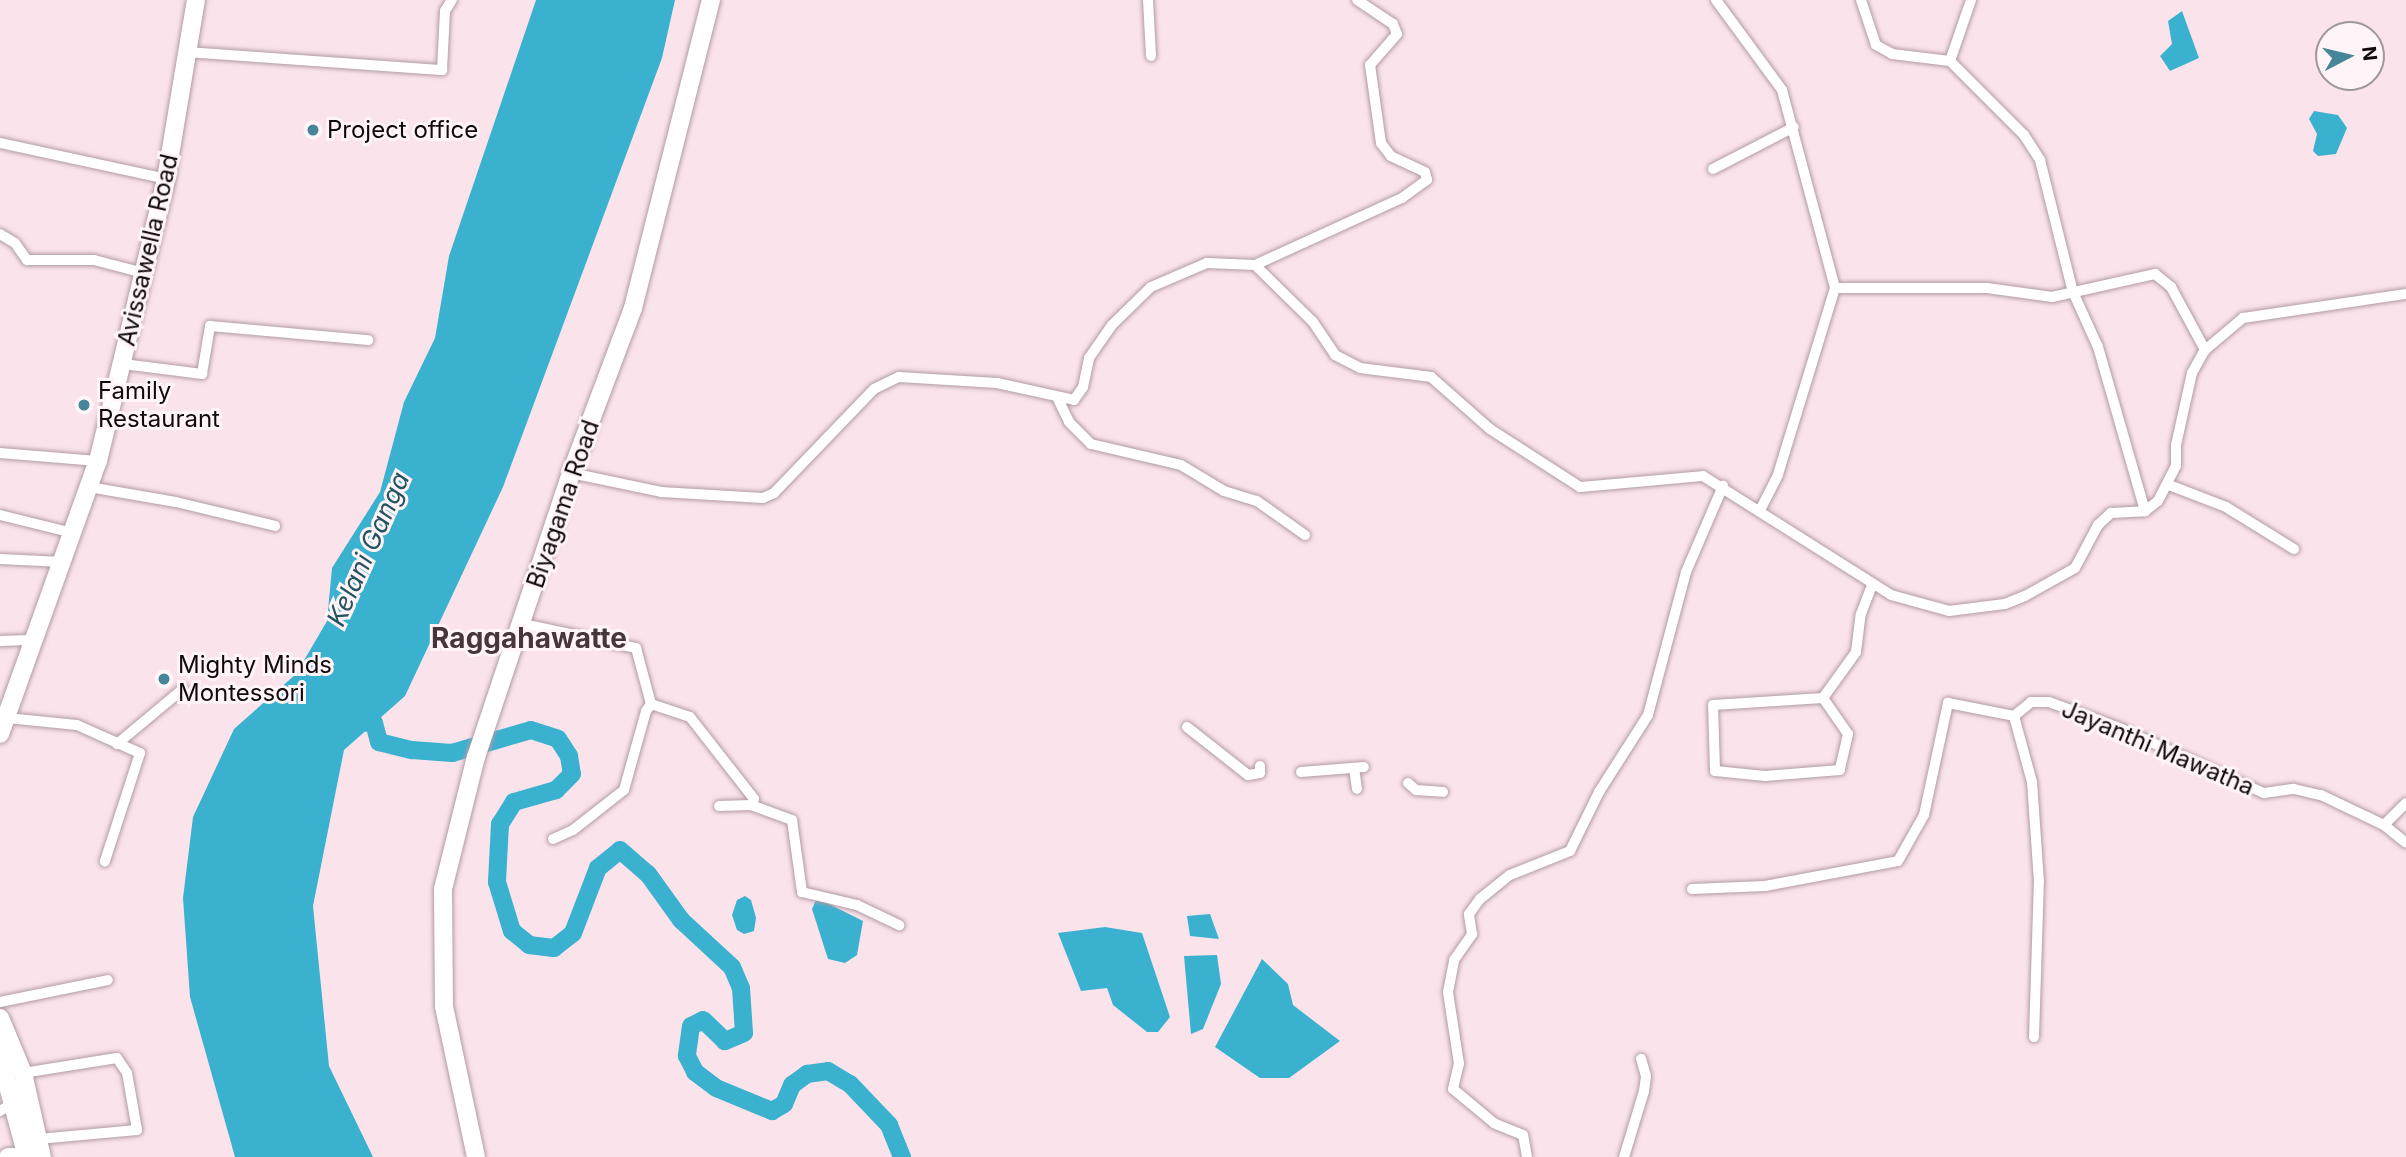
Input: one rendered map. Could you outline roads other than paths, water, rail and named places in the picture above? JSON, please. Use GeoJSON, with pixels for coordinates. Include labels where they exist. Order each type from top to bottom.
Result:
{"type":"FeatureCollection","features":[{"type":"Feature","properties":{"kind":"highway"},"geometry":{"type":"LineString","coordinates":[[8,1157],[27,1157]]}},
{"type":"Feature","properties":{"kind":"main road","name":"Avissawella Road"},"geometry":{"type":"LineString","coordinates":[[4,726],[98,461],[166,179],[196,0]]}},
{"type":"Feature","properties":{"kind":"main road","name":"Biyagama Road"},"geometry":{"type":"LineString","coordinates":[[476,1157],[444,1006],[443,889],[476,757],[523,624],[571,473],[633,308],[711,0]]}},
{"type":"Feature","properties":{"kind":"main road"},"geometry":{"type":"LineString","coordinates":[[1,1020],[23,1073],[41,1157]]}},
{"type":"Feature","properties":{"kind":"main road"},"geometry":{"type":"LineString","coordinates":[[1,1020],[6,1107],[27,1157]]}},
{"type":"Feature","properties":{"kind":"main road","name":"Biyagama Road"},"geometry":{"type":"LineString","coordinates":[[455,1053],[489,1157]]}},
{"type":"Feature","properties":{"kind":"street"},"geometry":{"type":"LineString","coordinates":[[188,52],[442,70],[445,11],[452,0]]}},
{"type":"Feature","properties":{"kind":"street"},"geometry":{"type":"LineString","coordinates":[[1148,0],[1151,57]]}},
{"type":"Feature","properties":{"kind":"street"},"geometry":{"type":"LineString","coordinates":[[571,473],[661,492],[763,498],[774,493],[874,389],[899,377],[997,383],[1074,400],[1083,387],[1089,358],[1112,325],[1151,287],[1207,263],[1255,265],[1402,198],[1427,180],[1425,172],[1391,156],[1381,143],[1370,65],[1397,34],[1393,24],[1357,0]]}},
{"type":"Feature","properties":{"kind":"street"},"geometry":{"type":"LineString","coordinates":[[1716,0],[1782,90],[1835,288],[1778,475],[1760,510]]}},
{"type":"Feature","properties":{"kind":"street"},"geometry":{"type":"LineString","coordinates":[[1861,0],[1876,46],[1892,54],[1950,61],[2024,135],[2040,160],[2073,292],[2098,347],[2145,511]]}},
{"type":"Feature","properties":{"kind":"street"},"geometry":{"type":"LineString","coordinates":[[1950,61],[1971,0]]}},
{"type":"Feature","properties":{"kind":"street"},"geometry":{"type":"LineString","coordinates":[[1713,169],[1794,127]]}},
{"type":"Feature","properties":{"kind":"street"},"geometry":{"type":"LineString","coordinates":[[0,143],[166,179]]}},
{"type":"Feature","properties":{"kind":"street"},"geometry":{"type":"LineString","coordinates":[[0,234],[15,243],[27,260],[94,260],[144,273]]}},
{"type":"Feature","properties":{"kind":"street"},"geometry":{"type":"LineString","coordinates":[[1255,265],[1313,322],[1335,355],[1360,368],[1431,377],[1490,429],[1580,487],[1679,475],[1703,476],[1723,486],[1891,596],[1950,611],[2005,604],[2075,568],[2098,525],[2111,513],[2145,511],[2169,485],[2187,395],[2205,350],[2243,318],[2406,294]]}},
{"type":"Feature","properties":{"kind":"street"},"geometry":{"type":"LineString","coordinates":[[1835,288],[1987,288],[2052,297],[2133,277],[2162,277],[2205,350]]}},
{"type":"Feature","properties":{"kind":"street"},"geometry":{"type":"LineString","coordinates":[[122,364],[202,374],[211,326],[368,340]]}},
{"type":"Feature","properties":{"kind":"street"},"geometry":{"type":"LineString","coordinates":[[1058,398],[1069,422],[1091,444],[1146,454],[1181,465],[1224,491],[1257,501],[1305,535]]}},
{"type":"Feature","properties":{"kind":"street"},"geometry":{"type":"LineString","coordinates":[[0,453],[98,461]]}},
{"type":"Feature","properties":{"kind":"street"},"geometry":{"type":"LineString","coordinates":[[2169,485],[2226,507],[2294,549]]}},
{"type":"Feature","properties":{"kind":"street"},"geometry":{"type":"LineString","coordinates":[[1527,1157],[1523,1135],[1494,1123],[1453,1089],[1459,1064],[1448,992],[1454,960],[1472,934],[1469,914],[1480,899],[1510,874],[1570,851],[1599,792],[1648,715],[1686,572],[1723,486]]}},
{"type":"Feature","properties":{"kind":"street"},"geometry":{"type":"LineString","coordinates":[[89,487],[176,502],[275,526]]}},
{"type":"Feature","properties":{"kind":"street"},"geometry":{"type":"LineString","coordinates":[[0,515],[73,533]]}},
{"type":"Feature","properties":{"kind":"street"},"geometry":{"type":"LineString","coordinates":[[0,559],[63,562]]}},
{"type":"Feature","properties":{"kind":"street"},"geometry":{"type":"LineString","coordinates":[[1823,698],[1856,652],[1861,614],[1872,585]]}},
{"type":"Feature","properties":{"kind":"street"},"geometry":{"type":"LineString","coordinates":[[523,624],[636,648],[651,704]]}},
{"type":"Feature","properties":{"kind":"street"},"geometry":{"type":"LineString","coordinates":[[0,641],[36,640]]}},
{"type":"Feature","properties":{"kind":"street"},"geometry":{"type":"LineString","coordinates":[[117,744],[183,689]]}},
{"type":"Feature","properties":{"kind":"street"},"geometry":{"type":"LineString","coordinates":[[1823,698],[1848,734],[1840,769],[1765,776],[1715,771],[1713,705],[1823,698]]}},
{"type":"Feature","properties":{"kind":"street","name":"Jayanthi Mawatha"},"geometry":{"type":"LineString","coordinates":[[2014,716],[2031,702],[2049,702],[2264,793],[2294,789],[2321,795],[2384,825],[2406,842]]}},
{"type":"Feature","properties":{"kind":"street"},"geometry":{"type":"LineString","coordinates":[[1692,889],[1765,886],[1898,862],[1924,816],[1948,703],[2014,716],[2032,782],[2039,882],[2034,1037]]}},
{"type":"Feature","properties":{"kind":"street"},"geometry":{"type":"LineString","coordinates":[[651,704],[690,717],[752,795],[751,805]]}},
{"type":"Feature","properties":{"kind":"street"},"geometry":{"type":"LineString","coordinates":[[553,839],[573,830],[624,790],[646,711],[651,704]]}},
{"type":"Feature","properties":{"kind":"street"},"geometry":{"type":"LineString","coordinates":[[4,726],[77,725],[140,753],[105,861]]}},
{"type":"Feature","properties":{"kind":"street"},"geometry":{"type":"LineString","coordinates":[[1187,727],[1248,775],[1260,774],[1260,766]]}},
{"type":"Feature","properties":{"kind":"street"},"geometry":{"type":"LineString","coordinates":[[1301,772],[1359,768],[1357,789]]}},
{"type":"Feature","properties":{"kind":"street"},"geometry":{"type":"LineString","coordinates":[[1408,783],[1416,790],[1443,792]]}},
{"type":"Feature","properties":{"kind":"street"},"geometry":{"type":"LineString","coordinates":[[2384,825],[2406,803]]}},
{"type":"Feature","properties":{"kind":"street"},"geometry":{"type":"LineString","coordinates":[[719,806],[751,805],[792,820],[802,892],[869,909],[899,925]]}},
{"type":"Feature","properties":{"kind":"street"},"geometry":{"type":"LineString","coordinates":[[0,1002],[108,980]]}},
{"type":"Feature","properties":{"kind":"street"},"geometry":{"type":"LineString","coordinates":[[23,1073],[117,1058],[127,1073],[137,1130],[37,1139]]}},
{"type":"Feature","properties":{"kind":"street"},"geometry":{"type":"LineString","coordinates":[[1624,1157],[1644,1091],[1646,1076],[1641,1059]]}},
{"type":"Feature","properties":{"kind":"water","name":"Kelani Ganga"},"geometry":{"type":"Polygon","coordinates":[[[536,0],[675,0],[662,58],[503,487],[405,696],[344,750],[313,906],[329,1066],[373,1157],[235,1157],[190,997],[183,898],[193,817],[234,729],[296,674],[327,621],[332,568],[380,492],[404,402],[435,338],[449,256],[536,0]]]}},
{"type":"Feature","properties":{"kind":"water"},"geometry":{"type":"Polygon","coordinates":[[[2182,11],[2199,58],[2170,71],[2160,56],[2172,44],[2168,21],[2182,11]]]}},
{"type":"Feature","properties":{"kind":"water"},"geometry":{"type":"Polygon","coordinates":[[[2314,111],[2338,115],[2347,128],[2336,154],[2318,156],[2313,151],[2317,134],[2309,119],[2314,111]]]}},
{"type":"Feature","properties":{"kind":"water"},"geometry":{"type":"Polygon","coordinates":[[[745,896],[751,900],[756,918],[754,931],[744,934],[737,930],[732,915],[737,900],[745,896]]]}},
{"type":"Feature","properties":{"kind":"water"},"geometry":{"type":"Polygon","coordinates":[[[817,898],[863,921],[857,955],[845,963],[828,959],[812,909],[817,898]]]}},
{"type":"Feature","properties":{"kind":"water"},"geometry":{"type":"Polygon","coordinates":[[[1210,914],[1219,939],[1190,936],[1187,916],[1210,914]]]}},
{"type":"Feature","properties":{"kind":"water"},"geometry":{"type":"Polygon","coordinates":[[[1105,927],[1142,933],[1170,1017],[1158,1032],[1147,1032],[1113,1005],[1107,988],[1081,991],[1058,933],[1105,927]]]}},
{"type":"Feature","properties":{"kind":"water"},"geometry":{"type":"Polygon","coordinates":[[[1217,955],[1221,984],[1203,1029],[1191,1034],[1184,956],[1217,955]]]}},
{"type":"Feature","properties":{"kind":"water"},"geometry":{"type":"Polygon","coordinates":[[[1262,959],[1288,984],[1293,1005],[1340,1041],[1289,1078],[1260,1078],[1215,1047],[1262,959]]]}},
{"type":"Feature","properties":{"kind":"waterway"},"geometry":{"type":"LineString","coordinates":[[353,722],[374,723],[379,742],[412,750],[452,753],[531,730],[558,739],[569,756],[572,774],[556,790],[514,802],[500,824],[497,882],[512,931],[529,945],[554,948],[573,933],[598,868],[620,850],[648,874],[681,920],[732,967],[741,988],[744,1033],[725,1041],[703,1020],[691,1026],[687,1056],[695,1072],[716,1088],[772,1111],[784,1104],[792,1085],[807,1074],[828,1071],[850,1084],[889,1125],[902,1157]]}},
{"type":"Feature","properties":{"kind":"place","name":"Project office"},"geometry":{"type":"Point","coordinates":[313,130]}},
{"type":"Feature","properties":{"kind":"place","name":"Family Restaurant"},"geometry":{"type":"Point","coordinates":[84,405]}},
{"type":"Feature","properties":{"kind":"place","name":"Mighty Minds Montessori"},"geometry":{"type":"Point","coordinates":[164,679]}},
{"type":"Feature","properties":{"kind":"district","name":"Raggahawatte"},"geometry":{"type":"Point","coordinates":[529,638]}}]}
